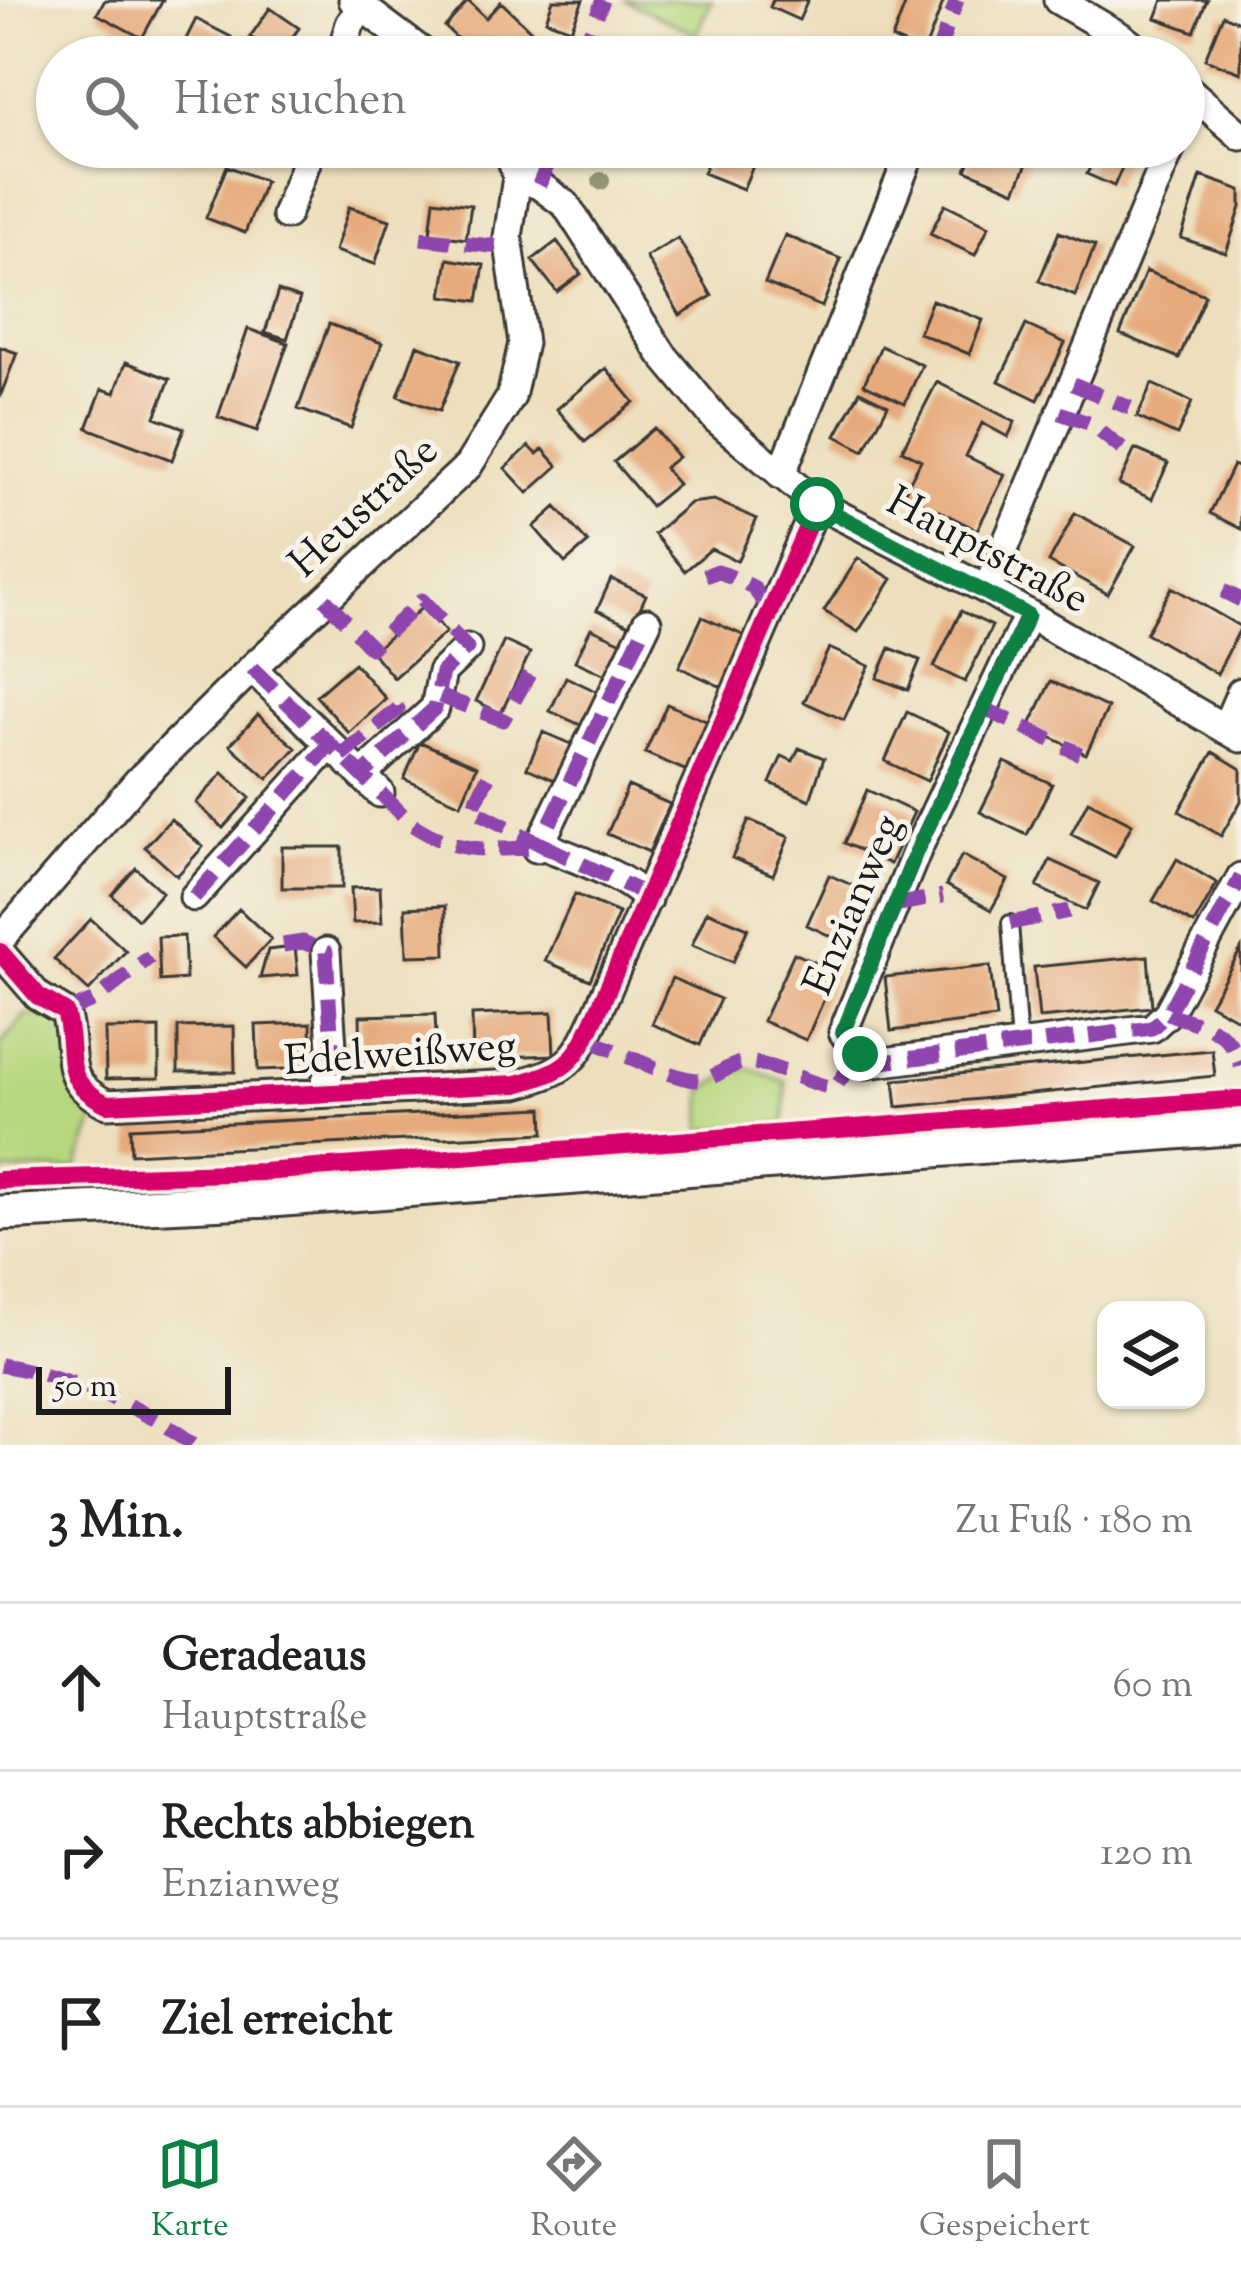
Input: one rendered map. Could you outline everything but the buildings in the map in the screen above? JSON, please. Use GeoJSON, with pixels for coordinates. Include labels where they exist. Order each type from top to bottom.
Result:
{"type":"FeatureCollection","features":[{"type":"Feature","properties":{"kind":"street"},"geometry":{"type":"LineString","coordinates":[[1058,0],[1119,36]]}},
{"type":"Feature","properties":{"kind":"street"},"geometry":{"type":"LineString","coordinates":[[346,36],[357,3],[401,36]]}},
{"type":"Feature","properties":{"kind":"street"},"geometry":{"type":"LineString","coordinates":[[1205,111],[1241,136]]}},
{"type":"Feature","properties":{"kind":"street"},"geometry":{"type":"LineString","coordinates":[[286,215],[303,168]]}},
{"type":"Feature","properties":{"kind":"street"},"geometry":{"type":"LineString","coordinates":[[514,168],[517,177]]}},
{"type":"Feature","properties":{"kind":"street"},"geometry":{"type":"LineString","coordinates":[[781,475],[904,168]]}},
{"type":"Feature","properties":{"kind":"street"},"geometry":{"type":"LineString","coordinates":[[987,590],[1162,168]]}},
{"type":"Feature","properties":{"kind":"street","name":"Hauptstraße"},"geometry":{"type":"LineString","coordinates":[[517,177],[538,184],[566,205],[662,354],[716,419],[817,504],[987,590],[1233,734],[1241,692]]}},
{"type":"Feature","properties":{"kind":"street","name":"Heustraße"},"geometry":{"type":"LineString","coordinates":[[0,940],[138,781],[468,466],[511,397],[523,343],[508,237],[517,177]]}},
{"type":"Feature","properties":{"kind":"street","name":"Edelweißweg"},"geometry":{"type":"LineString","coordinates":[[0,952],[38,996],[64,1012],[71,1067],[82,1091],[107,1104],[517,1084],[560,1072],[586,1039],[817,504]]}},
{"type":"Feature","properties":{"kind":"street","name":"Enzianweg"},"geometry":{"type":"LineString","coordinates":[[1028,615],[918,848],[843,1032],[867,1064],[1152,1028],[1168,1013],[1241,877]]}},
{"type":"Feature","properties":{"kind":"street"},"geometry":{"type":"LineString","coordinates":[[647,622],[538,846],[643,892],[647,900]]}},
{"type":"Feature","properties":{"kind":"street"},"geometry":{"type":"LineString","coordinates":[[252,668],[372,783],[435,708],[442,673],[466,648]]}},
{"type":"Feature","properties":{"kind":"street"},"geometry":{"type":"LineString","coordinates":[[194,897],[330,745]]}},
{"type":"Feature","properties":{"kind":"street","name":"Edelweißweg"},"geometry":{"type":"LineString","coordinates":[[322,1090],[333,1063],[326,952]]}},
{"type":"Feature","properties":{"kind":"street"},"geometry":{"type":"LineString","coordinates":[[0,1213],[271,1199],[1241,1126]]}},
{"type":"Feature","properties":{"kind":"lane"},"geometry":{"type":"LineString","coordinates":[[1010,923],[1019,1045]]}},
{"type":"Feature","properties":{"kind":"green space"},"geometry":{"type":"Polygon","coordinates":[[[624,0],[712,0],[696,34],[624,0]]]}},
{"type":"Feature","properties":{"kind":"green space"},"geometry":{"type":"Polygon","coordinates":[[[53,1009],[80,1025],[85,1077],[99,1107],[77,1169],[0,1172],[0,1045],[24,1016],[53,1009]]]}},
{"type":"Feature","properties":{"kind":"green space"},"geometry":{"type":"Polygon","coordinates":[[[749,1068],[786,1082],[785,1123],[702,1130],[703,1090],[749,1068]]]}},
{"type":"Feature","properties":{"kind":"marked path"},"geometry":{"type":"LineString","coordinates":[[588,36],[603,0]]}},
{"type":"Feature","properties":{"kind":"marked path"},"geometry":{"type":"LineString","coordinates":[[944,36],[957,0]]}},
{"type":"Feature","properties":{"kind":"marked path"},"geometry":{"type":"LineString","coordinates":[[539,185],[546,168]]}},
{"type":"Feature","properties":{"kind":"marked path"},"geometry":{"type":"LineString","coordinates":[[421,238],[509,248]]}},
{"type":"Feature","properties":{"kind":"marked path"},"geometry":{"type":"LineString","coordinates":[[1073,384],[1130,408]]}},
{"type":"Feature","properties":{"kind":"marked path"},"geometry":{"type":"LineString","coordinates":[[1060,413],[1091,424],[1122,449]]}},
{"type":"Feature","properties":{"kind":"marked path"},"geometry":{"type":"LineString","coordinates":[[705,576],[718,571],[753,587],[771,613]]}},
{"type":"Feature","properties":{"kind":"marked path"},"geometry":{"type":"LineString","coordinates":[[1223,591],[1241,600]]}},
{"type":"Feature","properties":{"kind":"marked path"},"geometry":{"type":"LineString","coordinates":[[325,599],[371,648],[422,600],[467,648],[442,672],[435,708],[363,774]]}},
{"type":"Feature","properties":{"kind":"marked path"},"geometry":{"type":"LineString","coordinates":[[1028,615],[918,848],[843,1032],[867,1064],[1152,1028],[1168,1013],[1241,877]]}},
{"type":"Feature","properties":{"kind":"marked path"},"geometry":{"type":"LineString","coordinates":[[488,777],[472,809],[540,844],[647,622]]}},
{"type":"Feature","properties":{"kind":"marked path"},"geometry":{"type":"LineString","coordinates":[[440,696],[503,720],[536,662]]}},
{"type":"Feature","properties":{"kind":"marked path"},"geometry":{"type":"LineString","coordinates":[[252,668],[413,825],[430,835],[472,848],[536,848],[540,844],[643,893],[647,900]]}},
{"type":"Feature","properties":{"kind":"marked path"},"geometry":{"type":"LineString","coordinates":[[342,756],[398,709],[392,701]]}},
{"type":"Feature","properties":{"kind":"marked path"},"geometry":{"type":"LineString","coordinates":[[983,708],[1080,754]]}},
{"type":"Feature","properties":{"kind":"marked path"},"geometry":{"type":"LineString","coordinates":[[194,897],[330,745]]}},
{"type":"Feature","properties":{"kind":"marked path"},"geometry":{"type":"LineString","coordinates":[[895,905],[943,896]]}},
{"type":"Feature","properties":{"kind":"marked path"},"geometry":{"type":"LineString","coordinates":[[1010,923],[1069,911]]}},
{"type":"Feature","properties":{"kind":"marked path"},"geometry":{"type":"LineString","coordinates":[[283,945],[303,942],[326,952],[333,1063],[322,1091]]}},
{"type":"Feature","properties":{"kind":"marked path"},"geometry":{"type":"LineString","coordinates":[[65,1012],[95,1000],[150,957]]}},
{"type":"Feature","properties":{"kind":"marked path"},"geometry":{"type":"LineString","coordinates":[[1168,1013],[1221,1034],[1241,1066]]}},
{"type":"Feature","properties":{"kind":"marked path"},"geometry":{"type":"LineString","coordinates":[[586,1039],[690,1079],[708,1079],[745,1062],[834,1088],[860,1054]]}},
{"type":"Feature","properties":{"kind":"marked path"},"geometry":{"type":"LineString","coordinates":[[0,1365],[102,1394],[194,1445]]}},
{"type":"Feature","properties":{"kind":"cycle path"},"geometry":{"type":"LineString","coordinates":[[0,952],[38,996],[65,1012],[75,1076],[91,1095],[107,1104],[517,1084],[561,1067],[577,1052],[591,1027],[817,504]]}},
{"type":"Feature","properties":{"kind":"cycle path"},"geometry":{"type":"LineString","coordinates":[[0,1180],[263,1172],[1241,1099]]}},
{"type":"Feature","properties":{"kind":"route"},"geometry":{"type":"LineString","coordinates":[[817,504],[1028,615],[918,848],[843,1032],[860,1054]]}}]}
